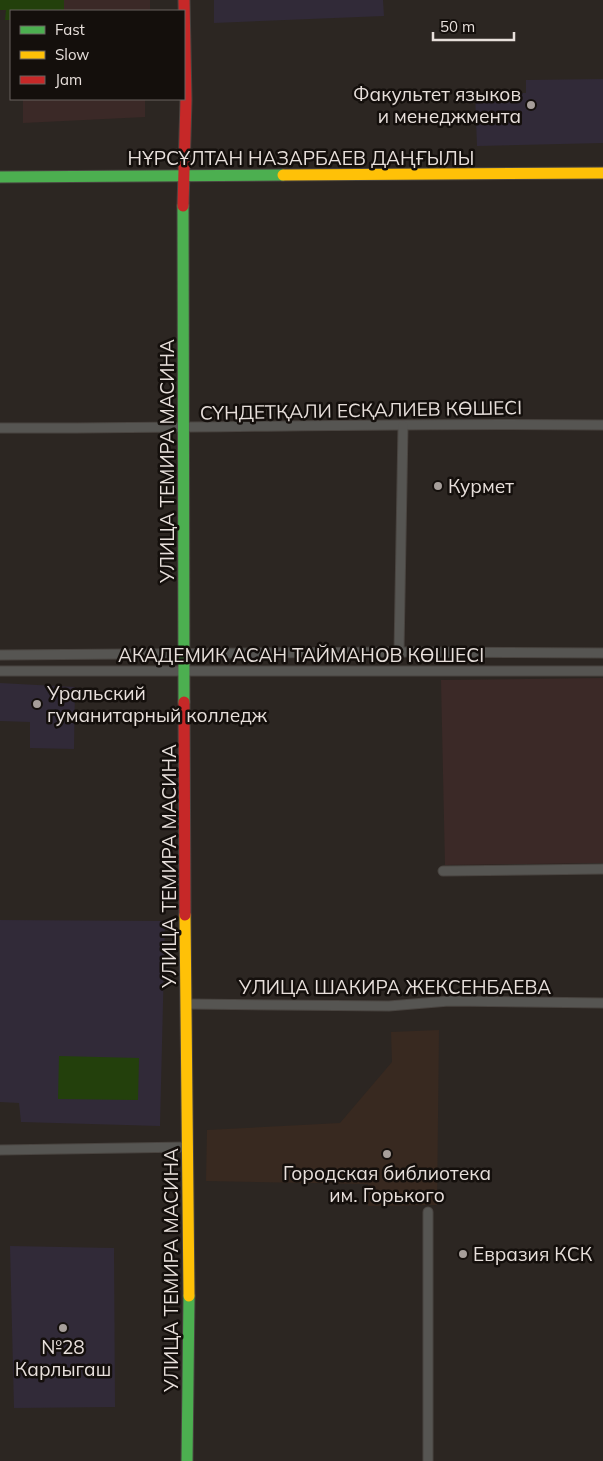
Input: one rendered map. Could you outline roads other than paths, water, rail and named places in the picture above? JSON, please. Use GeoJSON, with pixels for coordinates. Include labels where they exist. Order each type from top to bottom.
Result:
{"type":"FeatureCollection","features":[{"type":"Feature","properties":{"kind":"street","name":"УЛИЦА ТЕМИРА МАСИНА"},"geometry":{"type":"LineString","coordinates":[[185,50],[183,429],[184,874],[188,1147],[187,1461]]}},
{"type":"Feature","properties":{"kind":"street","name":"НҰРСҰЛТАН НАЗАРБАЕВ ДАҢҒЫЛЫ"},"geometry":{"type":"LineString","coordinates":[[0,177],[603,172]]}},
{"type":"Feature","properties":{"kind":"street","name":"СҮНДЕТҚАЛИ ЕСҚАЛИЕВ КӨШЕСІ"},"geometry":{"type":"LineString","coordinates":[[0,428],[183,429],[485,423],[603,425]]}},
{"type":"Feature","properties":{"kind":"street"},"geometry":{"type":"LineString","coordinates":[[399,652],[403,426]]}},
{"type":"Feature","properties":{"kind":"street","name":"АКАДЕМИК АСАН ТАЙМАНОВ КӨШЕСІ"},"geometry":{"type":"LineString","coordinates":[[0,655],[399,652],[603,653]]}},
{"type":"Feature","properties":{"kind":"street","name":"АКАДЕМИК АСАН ТАЙМАНОВ КӨШЕСІ"},"geometry":{"type":"LineString","coordinates":[[0,671],[603,671]]}},
{"type":"Feature","properties":{"kind":"street"},"geometry":{"type":"LineString","coordinates":[[443,871],[603,869]]}},
{"type":"Feature","properties":{"kind":"street","name":"УЛИЦА ШАКИРА ЖЕКСЕНБАЕВА"},"geometry":{"type":"LineString","coordinates":[[187,1004],[389,1006],[450,1001],[603,1003]]}},
{"type":"Feature","properties":{"kind":"street"},"geometry":{"type":"LineString","coordinates":[[0,1150],[188,1147]]}},
{"type":"Feature","properties":{"kind":"street"},"geometry":{"type":"LineString","coordinates":[[428,1212],[428,1461]]}},
{"type":"Feature","properties":{"kind":"place","name":"Факультет языков и менеджмента"},"geometry":{"type":"Point","coordinates":[531,105]}},
{"type":"Feature","properties":{"kind":"place","name":"Курмет"},"geometry":{"type":"Point","coordinates":[438,486]}},
{"type":"Feature","properties":{"kind":"place","name":"Уральский гуманитарный колледж"},"geometry":{"type":"Point","coordinates":[37,704]}},
{"type":"Feature","properties":{"kind":"place","name":"Городская библиотека им. Горького"},"geometry":{"type":"Point","coordinates":[387,1154]}},
{"type":"Feature","properties":{"kind":"place","name":"Евразия КСК"},"geometry":{"type":"Point","coordinates":[463,1254]}},
{"type":"Feature","properties":{"kind":"place","name":"№28 Карлыгаш"},"geometry":{"type":"Point","coordinates":[63,1328]}}]}
